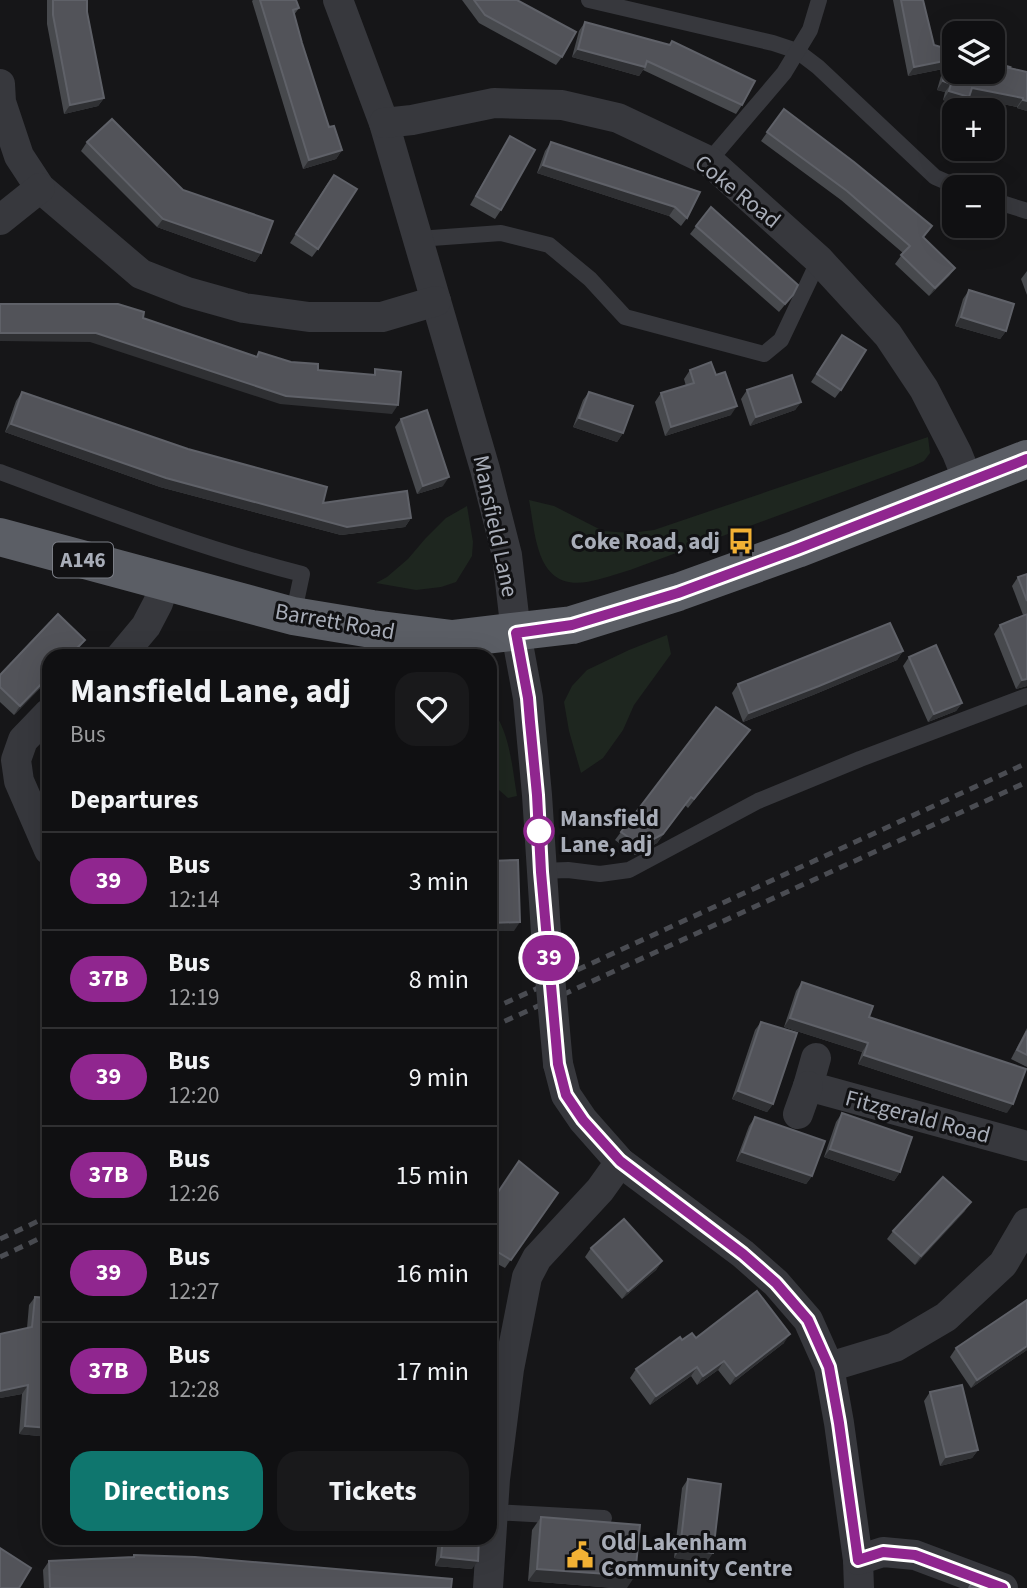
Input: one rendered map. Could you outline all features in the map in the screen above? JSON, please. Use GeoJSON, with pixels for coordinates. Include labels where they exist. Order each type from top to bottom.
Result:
{"type":"FeatureCollection","features":[{"type":"Feature","properties":{"kind":"highway","name":"Barrett Road"},"geometry":{"type":"LineString","coordinates":[[0,537],[293,616],[452,639],[572,625],[678,593],[1027,459]]}},
{"type":"Feature","properties":{"kind":"street","name":"Mansfield Lane"},"geometry":{"type":"LineString","coordinates":[[338,0],[384,123],[496,508],[510,572],[516,633],[528,698],[558,1064],[566,1095],[583,1120],[620,1161],[743,1254],[776,1283],[808,1320],[829,1367],[859,1574]]}},
{"type":"Feature","properties":{"kind":"street"},"geometry":{"type":"LineString","coordinates":[[0,84],[1,102],[19,156],[40,188],[141,274],[187,292],[244,309],[309,317],[382,317],[436,302]]}},
{"type":"Feature","properties":{"kind":"street","name":"Coke Road"},"geometry":{"type":"LineString","coordinates":[[384,123],[494,103],[562,105],[618,118],[709,161],[819,260],[888,335],[924,390],[970,483]]}},
{"type":"Feature","properties":{"kind":"street"},"geometry":{"type":"LineString","coordinates":[[0,220],[40,188]]}},
{"type":"Feature","properties":{"kind":"street"},"geometry":{"type":"LineString","coordinates":[[127,649],[146,626],[165,582]]}},
{"type":"Feature","properties":{"kind":"street"},"geometry":{"type":"LineString","coordinates":[[42,720],[23,740],[10,748],[16,760],[19,781],[42,834]]}},
{"type":"Feature","properties":{"kind":"street","name":"Fitzgerald Road"},"geometry":{"type":"LineString","coordinates":[[798,1115],[812,1072],[1027,1146]]}},
{"type":"Feature","properties":{"kind":"street"},"geometry":{"type":"LineString","coordinates":[[497,1424],[499,1368],[527,1277],[537,1258],[600,1190],[620,1161]]}},
{"type":"Feature","properties":{"kind":"street"},"geometry":{"type":"LineString","coordinates":[[829,1367],[895,1347],[946,1317],[1003,1264],[1027,1223]]}},
{"type":"Feature","properties":{"kind":"street"},"geometry":{"type":"LineString","coordinates":[[488,1588],[491,1545]]}},
{"type":"Feature","properties":{"kind":"street","name":"Mansfield Lane"},"geometry":{"type":"LineString","coordinates":[[859,1574],[883,1552],[915,1555],[1003,1588]]}},
{"type":"Feature","properties":{"kind":"lane"},"geometry":{"type":"LineString","coordinates":[[589,0],[797,51],[818,67],[935,177],[942,180]]}},
{"type":"Feature","properties":{"kind":"lane"},"geometry":{"type":"LineString","coordinates":[[709,161],[784,73],[810,30],[819,0]]}},
{"type":"Feature","properties":{"kind":"lane"},"geometry":{"type":"LineString","coordinates":[[1005,204],[1027,211]]}},
{"type":"Feature","properties":{"kind":"lane"},"geometry":{"type":"LineString","coordinates":[[418,239],[501,233],[549,245],[590,279],[625,317],[764,354],[781,340],[819,260]]}},
{"type":"Feature","properties":{"kind":"lane"},"geometry":{"type":"LineString","coordinates":[[0,472],[157,530],[302,574],[293,616]]}},
{"type":"Feature","properties":{"kind":"lane"},"geometry":{"type":"LineString","coordinates":[[541,872],[568,870],[600,874],[629,870],[758,801],[1027,696]]}},
{"type":"Feature","properties":{"kind":"lane"},"geometry":{"type":"LineString","coordinates":[[497,1512],[604,1518]]}},
{"type":"Feature","properties":{"kind":"shaded area"},"geometry":{"type":"Polygon","coordinates":[[[928,437],[930,453],[924,461],[913,466],[630,570],[587,582],[570,582],[557,578],[541,558],[529,500],[554,506],[603,531],[630,533],[654,530],[928,437]]]}},
{"type":"Feature","properties":{"kind":"shaded area"},"geometry":{"type":"Polygon","coordinates":[[[467,506],[473,542],[472,556],[456,582],[416,590],[376,583],[408,559],[446,518],[467,506]]]}},
{"type":"Feature","properties":{"kind":"shaded area"},"geometry":{"type":"Polygon","coordinates":[[[667,635],[671,654],[634,705],[623,730],[603,758],[581,773],[564,702],[572,686],[587,670],[667,635]]]}},
{"type":"Feature","properties":{"kind":"shaded area"},"geometry":{"type":"Polygon","coordinates":[[[497,716],[512,761],[517,796],[508,798],[497,788],[497,716]]]}},
{"type":"Feature","properties":{"kind":"building"},"geometry":{"type":"Polygon","coordinates":[[[53,0],[87,0],[104,98],[70,105],[53,15],[53,0]]]}},
{"type":"Feature","properties":{"kind":"building"},"geometry":{"type":"Polygon","coordinates":[[[260,0],[296,0],[299,8],[293,10],[302,43],[329,127],[334,126],[342,150],[309,160],[260,0]]]}},
{"type":"Feature","properties":{"kind":"building"},"geometry":{"type":"Polygon","coordinates":[[[474,0],[517,0],[576,32],[562,57],[485,15],[474,0]]]}},
{"type":"Feature","properties":{"kind":"building"},"geometry":{"type":"Polygon","coordinates":[[[901,0],[923,0],[934,45],[942,47],[942,61],[914,67],[901,0]]]}},
{"type":"Feature","properties":{"kind":"building"},"geometry":{"type":"Polygon","coordinates":[[[585,22],[670,45],[672,41],[755,81],[742,105],[647,61],[645,67],[578,49],[585,22]]]}},
{"type":"Feature","properties":{"kind":"building"},"geometry":{"type":"Polygon","coordinates":[[[1005,66],[1027,72],[1027,101],[972,88],[969,97],[949,91],[951,84],[1005,84],[1005,66]]]}},
{"type":"Feature","properties":{"kind":"building"},"geometry":{"type":"Polygon","coordinates":[[[784,109],[932,226],[923,237],[955,268],[935,288],[901,255],[910,246],[847,191],[767,132],[784,109]]]}},
{"type":"Feature","properties":{"kind":"building"},"geometry":{"type":"Polygon","coordinates":[[[112,119],[183,190],[273,221],[261,253],[163,219],[87,142],[112,119]]]}},
{"type":"Feature","properties":{"kind":"building"},"geometry":{"type":"Polygon","coordinates":[[[510,136],[535,150],[501,210],[476,196],[510,136]]]}},
{"type":"Feature","properties":{"kind":"building"},"geometry":{"type":"Polygon","coordinates":[[[551,142],[700,192],[687,218],[675,207],[543,165],[551,142]]]}},
{"type":"Feature","properties":{"kind":"building"},"geometry":{"type":"Polygon","coordinates":[[[334,175],[357,189],[318,249],[296,234],[334,175]]]}},
{"type":"Feature","properties":{"kind":"building"},"geometry":{"type":"Polygon","coordinates":[[[711,207],[798,285],[785,304],[696,226],[711,207]]]}},
{"type":"Feature","properties":{"kind":"building"},"geometry":{"type":"Polygon","coordinates":[[[969,290],[1014,304],[1006,331],[961,317],[969,290]]]}},
{"type":"Feature","properties":{"kind":"building"},"geometry":{"type":"Polygon","coordinates":[[[0,304],[118,304],[144,312],[143,318],[257,357],[259,352],[291,362],[318,364],[318,370],[375,375],[375,369],[401,372],[398,405],[286,396],[96,333],[0,333],[0,304]]]}},
{"type":"Feature","properties":{"kind":"building"},"geometry":{"type":"Polygon","coordinates":[[[842,335],[866,350],[841,390],[817,374],[842,335]]]}},
{"type":"Feature","properties":{"kind":"building"},"geometry":{"type":"Polygon","coordinates":[[[711,362],[716,375],[725,372],[737,406],[671,427],[661,393],[694,383],[690,370],[711,362]]]}},
{"type":"Feature","properties":{"kind":"building"},"geometry":{"type":"Polygon","coordinates":[[[792,375],[801,402],[756,417],[747,390],[792,375]]]}},
{"type":"Feature","properties":{"kind":"building"},"geometry":{"type":"Polygon","coordinates":[[[22,392],[188,449],[327,487],[323,503],[407,491],[411,518],[347,527],[166,478],[11,424],[22,392]]]}},
{"type":"Feature","properties":{"kind":"building"},"geometry":{"type":"Polygon","coordinates":[[[589,392],[633,406],[623,433],[579,418],[589,392]]]}},
{"type":"Feature","properties":{"kind":"building"},"geometry":{"type":"Polygon","coordinates":[[[427,410],[449,477],[423,486],[401,419],[427,410]]]}},
{"type":"Feature","properties":{"kind":"building"},"geometry":{"type":"Polygon","coordinates":[[[1027,574],[1027,601],[1018,577],[1027,574]]]}},
{"type":"Feature","properties":{"kind":"building"},"geometry":{"type":"Polygon","coordinates":[[[58,614],[85,640],[76,649],[42,649],[42,683],[20,706],[0,687],[0,675],[58,614]]]}},
{"type":"Feature","properties":{"kind":"building"},"geometry":{"type":"Polygon","coordinates":[[[1027,614],[1027,679],[1022,680],[1000,625],[1027,614]]]}},
{"type":"Feature","properties":{"kind":"building"},"geometry":{"type":"Polygon","coordinates":[[[890,623],[903,651],[749,713],[738,684],[890,623]]]}},
{"type":"Feature","properties":{"kind":"building"},"geometry":{"type":"Polygon","coordinates":[[[936,645],[962,703],[934,714],[909,657],[936,645]]]}},
{"type":"Feature","properties":{"kind":"building"},"geometry":{"type":"Polygon","coordinates":[[[716,707],[750,730],[694,799],[691,797],[663,834],[641,846],[621,832],[716,707]]]}},
{"type":"Feature","properties":{"kind":"building"},"geometry":{"type":"Polygon","coordinates":[[[518,860],[520,922],[497,923],[497,861],[518,860]]]}},
{"type":"Feature","properties":{"kind":"building"},"geometry":{"type":"Polygon","coordinates":[[[802,982],[873,1006],[869,1017],[1026,1069],[1013,1104],[864,1055],[868,1043],[790,1018],[802,982]]]}},
{"type":"Feature","properties":{"kind":"building"},"geometry":{"type":"Polygon","coordinates":[[[761,1022],[797,1033],[773,1104],[738,1091],[761,1022]]]}},
{"type":"Feature","properties":{"kind":"building"},"geometry":{"type":"Polygon","coordinates":[[[1027,1031],[1027,1055],[1017,1050],[1027,1031]]]}},
{"type":"Feature","properties":{"kind":"building"},"geometry":{"type":"Polygon","coordinates":[[[842,1113],[912,1137],[900,1172],[830,1149],[842,1113]]]}},
{"type":"Feature","properties":{"kind":"building"},"geometry":{"type":"Polygon","coordinates":[[[755,1117],[825,1141],[812,1176],[742,1152],[755,1117]]]}},
{"type":"Feature","properties":{"kind":"building"},"geometry":{"type":"Polygon","coordinates":[[[519,1161],[558,1193],[511,1260],[497,1252],[497,1194],[519,1161]]]}},
{"type":"Feature","properties":{"kind":"building"},"geometry":{"type":"Polygon","coordinates":[[[943,1177],[971,1202],[921,1256],[893,1231],[943,1177]]]}},
{"type":"Feature","properties":{"kind":"building"},"geometry":{"type":"Polygon","coordinates":[[[624,1219],[662,1261],[628,1291],[591,1248],[624,1219]]]}},
{"type":"Feature","properties":{"kind":"building"},"geometry":{"type":"Polygon","coordinates":[[[757,1291],[790,1334],[736,1376],[724,1361],[703,1376],[697,1367],[656,1396],[636,1369],[680,1337],[682,1340],[692,1333],[696,1338],[757,1291]]]}},
{"type":"Feature","properties":{"kind":"building"},"geometry":{"type":"Polygon","coordinates":[[[35,1297],[42,1298],[42,1427],[25,1426],[28,1385],[0,1391],[0,1334],[32,1327],[35,1297]]]}},
{"type":"Feature","properties":{"kind":"building"},"geometry":{"type":"Polygon","coordinates":[[[1027,1300],[1027,1346],[977,1380],[956,1348],[1027,1300]]]}},
{"type":"Feature","properties":{"kind":"building"},"geometry":{"type":"Polygon","coordinates":[[[962,1385],[978,1450],[946,1457],[930,1392],[962,1385]]]}},
{"type":"Feature","properties":{"kind":"building"},"geometry":{"type":"Polygon","coordinates":[[[688,1479],[721,1484],[713,1553],[680,1549],[688,1479]]]}},
{"type":"Feature","properties":{"kind":"building","name":"Old Lakenham Community Centre"},"geometry":{"type":"Polygon","coordinates":[[[541,1517],[640,1525],[635,1576],[537,1569],[541,1517]]]}},
{"type":"Feature","properties":{"kind":"building"},"geometry":{"type":"Polygon","coordinates":[[[442,1545],[479,1545],[478,1561],[441,1557],[442,1545]]]}},
{"type":"Feature","properties":{"kind":"building"},"geometry":{"type":"Polygon","coordinates":[[[0,1548],[31,1568],[19,1588],[0,1588],[0,1548]]]}},
{"type":"Feature","properties":{"kind":"building"},"geometry":{"type":"Polygon","coordinates":[[[134,1555],[195,1557],[452,1579],[451,1588],[50,1588],[49,1561],[134,1555]]]}},
{"type":"Feature","properties":{"kind":"railway"},"geometry":{"type":"LineString","coordinates":[[497,1007],[1027,763]]}},
{"type":"Feature","properties":{"kind":"railway"},"geometry":{"type":"LineString","coordinates":[[497,1025],[1027,782]]}},
{"type":"Feature","properties":{"kind":"railway"},"geometry":{"type":"LineString","coordinates":[[0,1239],[42,1219]]}},
{"type":"Feature","properties":{"kind":"railway"},"geometry":{"type":"LineString","coordinates":[[0,1257],[42,1237]]}},
{"type":"Feature","properties":{"kind":"bus line","name":"39"},"geometry":{"type":"LineString","coordinates":[[1003,1588],[915,1555],[883,1552],[858,1560],[829,1367],[808,1320],[776,1283],[743,1254],[620,1161],[583,1120],[566,1095],[558,1064],[528,698],[516,633],[572,625],[678,593],[1027,459]]}},
{"type":"Feature","properties":{"kind":"place","name":"Coke Road, adj"},"geometry":{"type":"Point","coordinates":[741,541]}},
{"type":"Feature","properties":{"kind":"place","name":"Mansfield Lane, adj"},"geometry":{"type":"Point","coordinates":[539,831]}},
{"type":"Feature","properties":{"kind":"place","name":"Old Lakenham Community Centre"},"geometry":{"type":"Point","coordinates":[580,1555]}}]}
